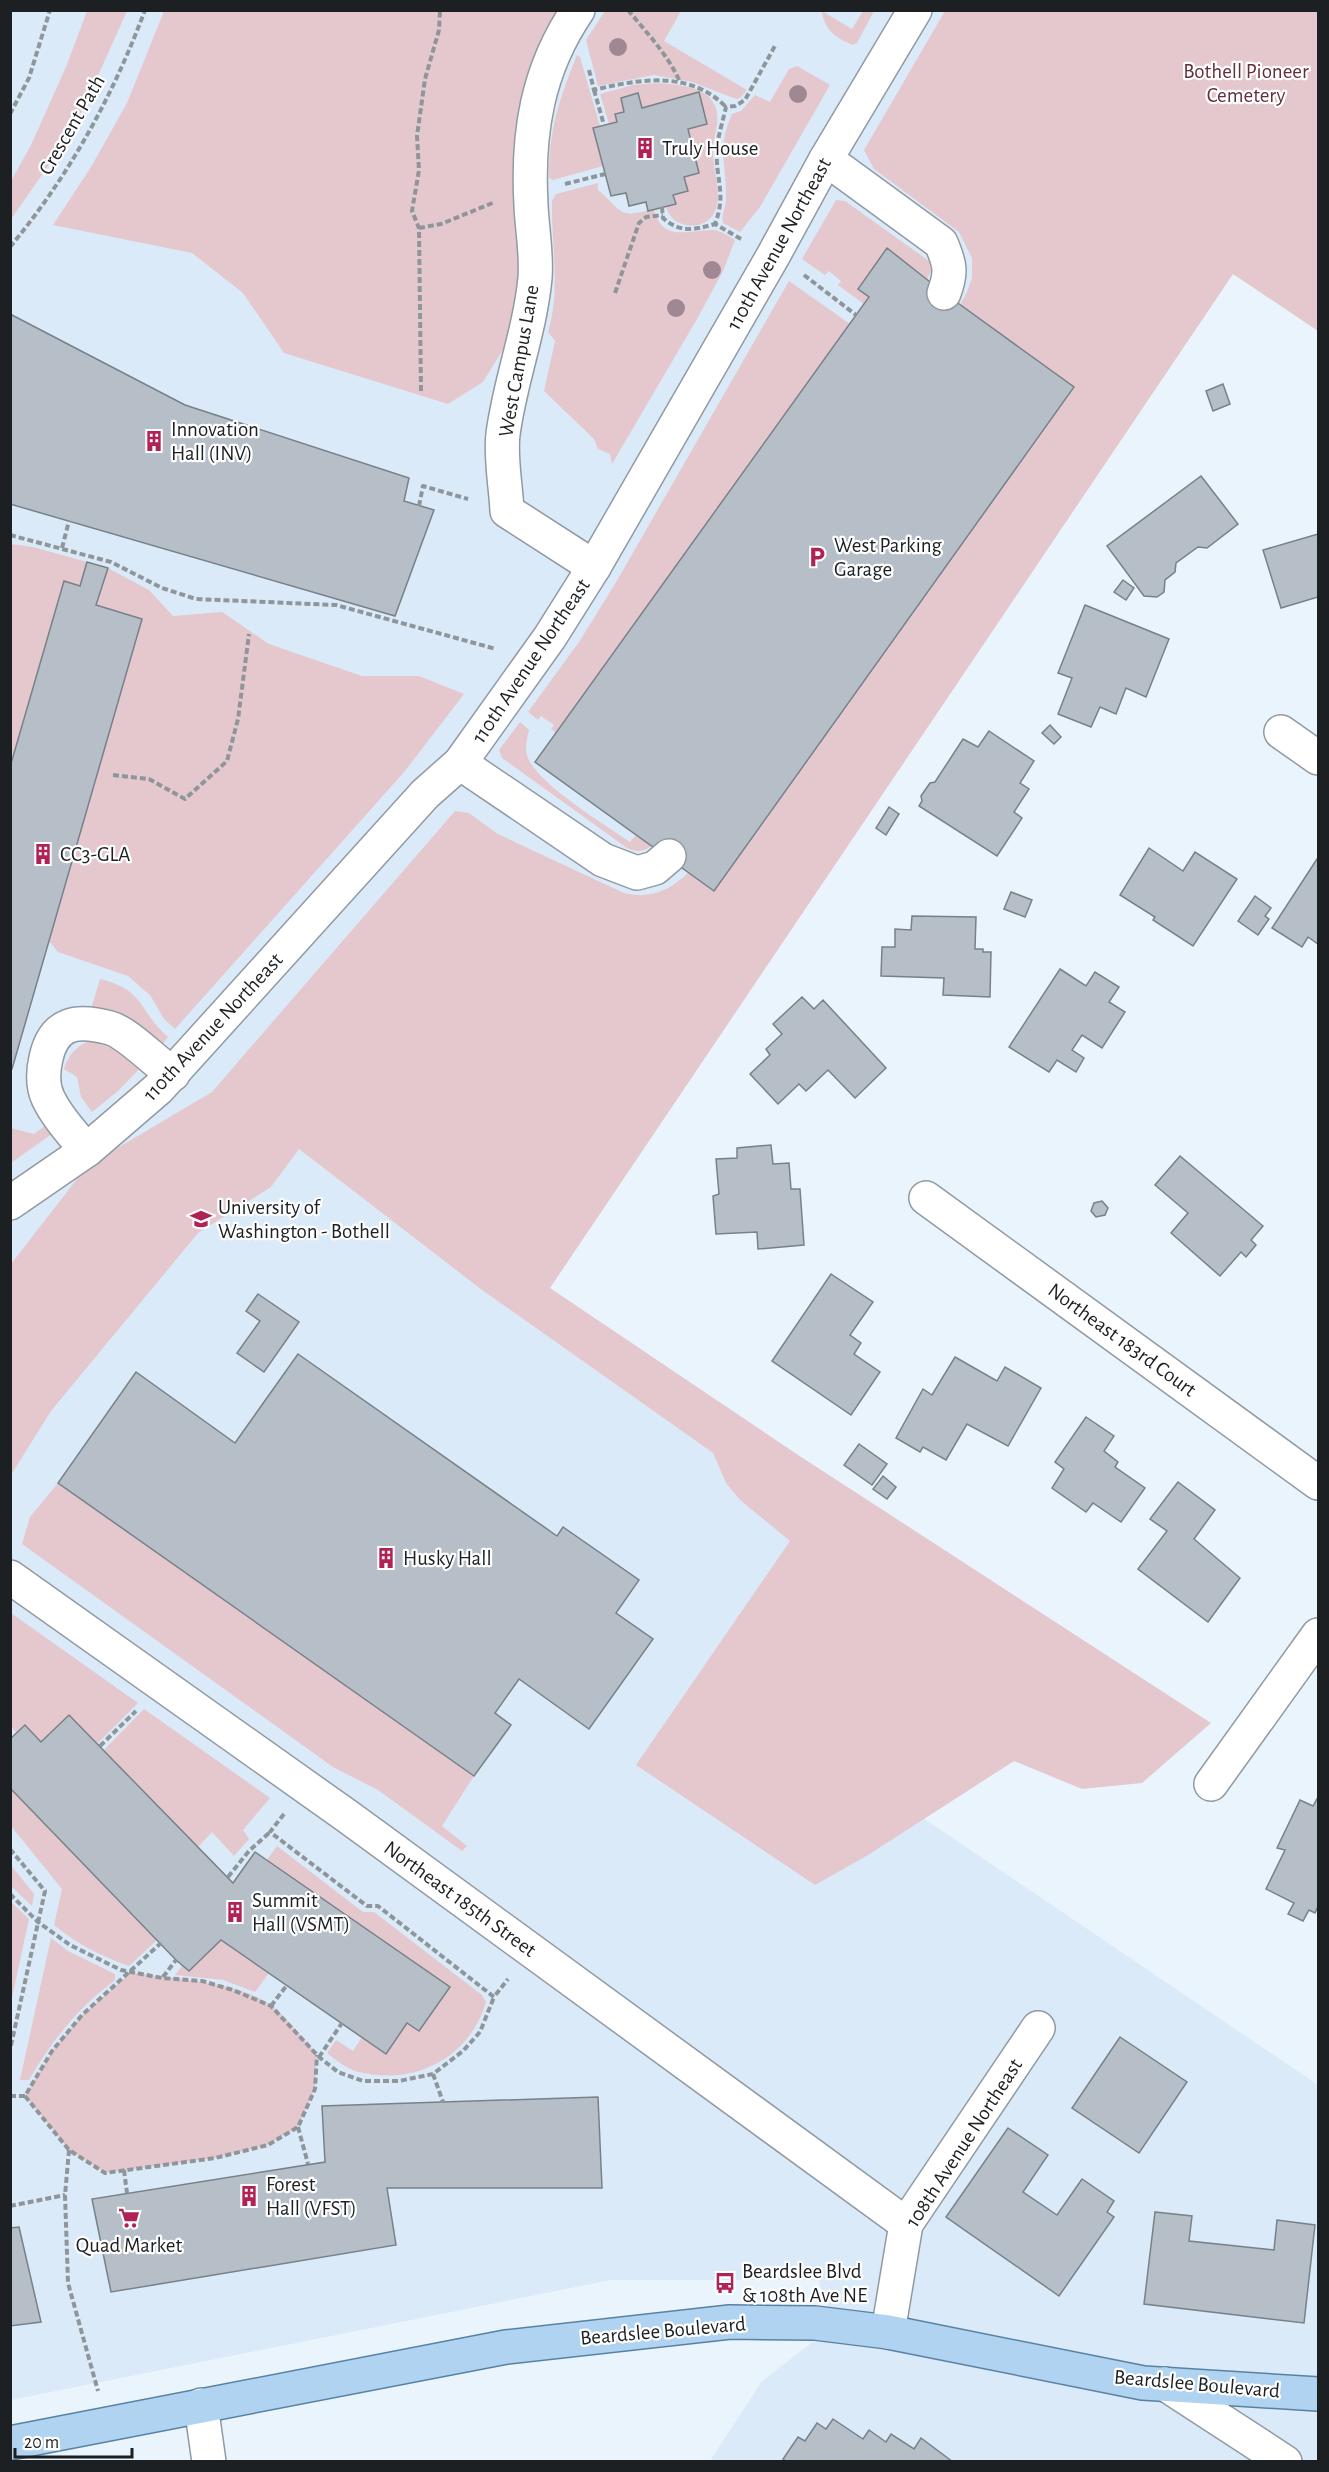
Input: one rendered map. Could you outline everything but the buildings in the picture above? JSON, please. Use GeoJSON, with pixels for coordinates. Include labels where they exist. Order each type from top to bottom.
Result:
{"type":"FeatureCollection","features":[{"type":"Feature","properties":{"kind":"main road","name":"Beardslee Boulevard"},"geometry":{"type":"LineString","coordinates":[[10,2443],[506,2347],[718,2323],[815,2323],[888,2332],[1143,2383],[1318,2394]]}},
{"type":"Feature","properties":{"kind":"street","name":"West Campus Lane"},"geometry":{"type":"LineString","coordinates":[[507,511],[503,435],[531,310],[535,275],[530,187],[532,134],[547,66],[560,38],[578,10]]}},
{"type":"Feature","properties":{"kind":"street","name":"110th Avenue Northeast"},"geometry":{"type":"LineString","coordinates":[[10,1203],[87,1150],[159,1089],[425,794],[460,763],[550,637],[594,567],[768,266],[826,159],[915,10]]}},
{"type":"Feature","properties":{"kind":"street"},"geometry":{"type":"LineString","coordinates":[[826,159],[941,243],[948,258],[950,276],[944,293]]}},
{"type":"Feature","properties":{"kind":"street"},"geometry":{"type":"LineString","coordinates":[[507,511],[594,567]]}},
{"type":"Feature","properties":{"kind":"street"},"geometry":{"type":"LineString","coordinates":[[1281,732],[1318,758]]}},
{"type":"Feature","properties":{"kind":"street"},"geometry":{"type":"LineString","coordinates":[[460,763],[603,860],[637,873],[656,868],[669,856]]}},
{"type":"Feature","properties":{"kind":"street"},"geometry":{"type":"LineString","coordinates":[[87,1150],[48,1098],[43,1079],[50,1042],[57,1032],[69,1026],[111,1029],[134,1042],[154,1062],[173,1074]]}},
{"type":"Feature","properties":{"kind":"street","name":"Northeast 183rd Court"},"geometry":{"type":"LineString","coordinates":[[926,1198],[1318,1483]]}},
{"type":"Feature","properties":{"kind":"street","name":"Northeast 185th Street"},"geometry":{"type":"LineString","coordinates":[[10,1576],[347,1816],[906,2224]]}},
{"type":"Feature","properties":{"kind":"street"},"geometry":{"type":"LineString","coordinates":[[1211,1785],[1318,1635]]}},
{"type":"Feature","properties":{"kind":"street","name":"108th Avenue Northeast"},"geometry":{"type":"LineString","coordinates":[[888,2332],[906,2224],[1038,2028]]}},
{"type":"Feature","properties":{"kind":"street"},"geometry":{"type":"LineString","coordinates":[[1165,2384],[1285,2462]]}},
{"type":"Feature","properties":{"kind":"street"},"geometry":{"type":"LineString","coordinates":[[201,2405],[209,2462]]}},
{"type":"Feature","properties":{"kind":"path"},"geometry":{"type":"LineString","coordinates":[[10,114],[29,78],[50,10]]}},
{"type":"Feature","properties":{"kind":"path","name":"Crescent Path"},"geometry":{"type":"LineString","coordinates":[[10,247],[53,189],[81,146],[132,46],[145,10]]}},
{"type":"Feature","properties":{"kind":"path"},"geometry":{"type":"LineString","coordinates":[[421,391],[419,228],[412,211],[419,170],[417,136],[425,79],[439,30],[440,10]]}},
{"type":"Feature","properties":{"kind":"path"},"geometry":{"type":"LineString","coordinates":[[628,10],[653,40],[680,82]]}},
{"type":"Feature","properties":{"kind":"path"},"geometry":{"type":"LineString","coordinates":[[560,38],[585,54],[604,125]]}},
{"type":"Feature","properties":{"kind":"path"},"geometry":{"type":"LineString","coordinates":[[726,107],[735,106],[745,100],[776,44]]}},
{"type":"Feature","properties":{"kind":"path"},"geometry":{"type":"LineString","coordinates":[[594,90],[646,80],[680,82],[715,96],[726,107]]}},
{"type":"Feature","properties":{"kind":"path"},"geometry":{"type":"LineString","coordinates":[[715,224],[721,208],[722,192],[717,150],[726,107]]}},
{"type":"Feature","properties":{"kind":"path"},"geometry":{"type":"LineString","coordinates":[[419,228],[441,224],[530,187]]}},
{"type":"Feature","properties":{"kind":"path"},"geometry":{"type":"LineString","coordinates":[[663,207],[663,218],[672,226],[684,230],[715,224],[742,239]]}},
{"type":"Feature","properties":{"kind":"path"},"geometry":{"type":"LineString","coordinates":[[615,292],[639,223],[646,217],[663,214]]}},
{"type":"Feature","properties":{"kind":"path"},"geometry":{"type":"LineString","coordinates":[[796,269],[856,315]]}},
{"type":"Feature","properties":{"kind":"path"},"geometry":{"type":"LineString","coordinates":[[419,506],[423,486],[507,511]]}},
{"type":"Feature","properties":{"kind":"path"},"geometry":{"type":"LineString","coordinates":[[62,548],[69,521]]}},
{"type":"Feature","properties":{"kind":"path"},"geometry":{"type":"LineString","coordinates":[[10,535],[111,562],[162,588],[196,599],[336,605],[501,650]]}},
{"type":"Feature","properties":{"kind":"path"},"geometry":{"type":"LineString","coordinates":[[113,774],[149,779],[186,799],[227,761],[238,718],[249,634]]}},
{"type":"Feature","properties":{"kind":"path"},"geometry":{"type":"LineString","coordinates":[[100,1746],[138,1710]]}},
{"type":"Feature","properties":{"kind":"path"},"geometry":{"type":"LineString","coordinates":[[228,1877],[249,1851],[270,1832],[289,1806]]}},
{"type":"Feature","properties":{"kind":"path"},"geometry":{"type":"LineString","coordinates":[[270,1832],[367,1906],[378,1906],[494,1997]]}},
{"type":"Feature","properties":{"kind":"path"},"geometry":{"type":"LineString","coordinates":[[10,1849],[45,1891],[10,2050]]}},
{"type":"Feature","properties":{"kind":"path"},"geometry":{"type":"LineString","coordinates":[[10,1894],[38,1922],[70,1945],[121,1970],[162,1978],[202,1981],[233,1990],[271,2006],[318,2056],[338,2072],[363,2081],[399,2080],[433,2073],[463,2050],[480,2032],[494,1997],[530,1950]]}},
{"type":"Feature","properties":{"kind":"path"},"geometry":{"type":"LineString","coordinates":[[25,2096],[52,2051],[82,2015],[132,1972],[161,1943]]}},
{"type":"Feature","properties":{"kind":"path"},"geometry":{"type":"LineString","coordinates":[[162,1978],[176,1960]]}},
{"type":"Feature","properties":{"kind":"path"},"geometry":{"type":"LineString","coordinates":[[271,2006],[287,1985]]}},
{"type":"Feature","properties":{"kind":"path"},"geometry":{"type":"LineString","coordinates":[[25,2096],[69,2150],[105,2173],[215,2158],[268,2145],[298,2127],[315,2090],[318,2056],[342,2023]]}},
{"type":"Feature","properties":{"kind":"path"},"geometry":{"type":"LineString","coordinates":[[433,2073],[443,2102]]}},
{"type":"Feature","properties":{"kind":"path"},"geometry":{"type":"LineString","coordinates":[[10,2096],[25,2096]]}},
{"type":"Feature","properties":{"kind":"path"},"geometry":{"type":"LineString","coordinates":[[298,2127],[308,2164]]}},
{"type":"Feature","properties":{"kind":"path"},"geometry":{"type":"LineString","coordinates":[[69,2150],[65,2194],[69,2283],[99,2393]]}},
{"type":"Feature","properties":{"kind":"path"},"geometry":{"type":"LineString","coordinates":[[124,2170],[127,2193]]}},
{"type":"Feature","properties":{"kind":"path"},"geometry":{"type":"LineString","coordinates":[[10,2206],[65,2194]]}},
{"type":"Feature","properties":{"kind":"shaded area","name":"University of Washington - Bothell"},"geometry":{"type":"Polygon","coordinates":[[[11,11],[962,11],[1109,341],[714,891],[679,881],[659,893],[645,896],[624,893],[498,834],[469,813],[299,1149],[482,1290],[713,1453],[726,1483],[740,1500],[790,1541],[781,1722],[1318,2085],[1318,2461],[710,2461],[762,2381],[835,2325],[818,2280],[611,2280],[11,2400],[11,11]]]}},
{"type":"Feature","properties":{"kind":"green space"},"geometry":{"type":"Polygon","coordinates":[[[87,11],[127,11],[83,109],[51,162],[11,219],[11,181],[31,145],[66,67],[87,11]]]}},
{"type":"Feature","properties":{"kind":"green space"},"geometry":{"type":"Polygon","coordinates":[[[164,11],[560,11],[540,44],[529,71],[515,130],[513,161],[519,284],[507,343],[483,382],[448,404],[284,353],[243,293],[192,253],[53,225],[91,167],[127,103],[164,11]]]}},
{"type":"Feature","properties":{"kind":"green space"},"geometry":{"type":"Polygon","coordinates":[[[605,11],[681,11],[664,41],[747,90],[736,99],[692,82],[654,75],[598,86],[586,40],[605,11]]]}},
{"type":"Feature","properties":{"kind":"green space"},"geometry":{"type":"Polygon","coordinates":[[[822,11],[852,29],[863,11],[874,11],[857,43],[853,45],[828,28],[822,11]]]}},
{"type":"Feature","properties":{"kind":"green space","name":"Bothell Pioneer Cemetery"},"geometry":{"type":"Polygon","coordinates":[[[945,11],[1318,11],[1318,331],[1233,274],[550,1288],[795,1453],[1211,1723],[1142,1783],[1082,1789],[1014,1761],[868,1855],[815,1885],[636,1765],[790,1541],[740,1500],[726,1483],[713,1453],[482,1290],[299,1149],[271,1187],[198,1233],[51,1411],[11,1475],[11,1264],[87,1166],[212,1092],[455,811],[469,813],[498,834],[624,893],[643,895],[659,892],[667,889],[689,872],[714,890],[1074,387],[960,305],[972,278],[972,258],[959,232],[874,169],[864,150],[945,11]]]}},
{"type":"Feature","properties":{"kind":"green space"},"geometry":{"type":"Polygon","coordinates":[[[577,55],[580,57],[600,126],[593,129],[603,166],[553,180],[549,178],[549,160],[553,129],[560,101],[577,55]]]}},
{"type":"Feature","properties":{"kind":"green space"},"geometry":{"type":"Polygon","coordinates":[[[797,66],[830,85],[760,207],[740,232],[723,223],[726,187],[723,148],[727,126],[732,114],[741,111],[755,95],[770,102],[789,69],[797,66]]]}},
{"type":"Feature","properties":{"kind":"green space"},"geometry":{"type":"Polygon","coordinates":[[[656,83],[697,90],[709,97],[716,109],[717,123],[713,158],[718,200],[713,215],[701,224],[693,226],[679,223],[673,219],[666,206],[675,203],[673,195],[688,191],[684,177],[699,173],[688,129],[707,124],[699,93],[642,108],[638,93],[621,98],[624,112],[616,114],[617,122],[609,124],[600,94],[633,85],[656,83]]]}},
{"type":"Feature","properties":{"kind":"green space"},"geometry":{"type":"Polygon","coordinates":[[[598,183],[598,190],[622,212],[633,213],[654,209],[663,227],[670,231],[714,230],[735,240],[723,271],[697,319],[612,464],[610,454],[598,449],[594,439],[544,391],[555,341],[548,332],[555,283],[552,201],[556,194],[598,183]]]}},
{"type":"Feature","properties":{"kind":"green space"},"geometry":{"type":"Polygon","coordinates":[[[836,200],[845,201],[929,261],[931,271],[927,280],[887,249],[858,288],[869,297],[864,304],[838,285],[841,281],[829,271],[825,275],[802,259],[836,200]]]}},
{"type":"Feature","properties":{"kind":"green space"},"geometry":{"type":"Polygon","coordinates":[[[789,281],[850,324],[556,733],[551,729],[554,725],[541,716],[538,720],[528,712],[579,642],[615,584],[789,281]]]}},
{"type":"Feature","properties":{"kind":"green space"},"geometry":{"type":"Polygon","coordinates":[[[11,544],[33,547],[87,562],[80,586],[64,581],[11,767],[11,544]]]}},
{"type":"Feature","properties":{"kind":"green space"},"geometry":{"type":"Polygon","coordinates":[[[108,568],[149,590],[173,616],[222,612],[269,644],[362,676],[419,676],[464,694],[405,771],[175,1029],[164,1019],[150,995],[128,976],[58,952],[49,941],[142,619],[96,605],[108,568]]]}},
{"type":"Feature","properties":{"kind":"green space"},"geometry":{"type":"Polygon","coordinates":[[[520,722],[529,730],[526,747],[528,758],[534,769],[545,780],[573,803],[630,842],[637,834],[652,844],[641,851],[627,848],[502,758],[499,750],[520,722]]]}},
{"type":"Feature","properties":{"kind":"green space"},"geometry":{"type":"Polygon","coordinates":[[[100,979],[126,989],[134,995],[151,1019],[168,1037],[161,1046],[91,1009],[100,979]]]}},
{"type":"Feature","properties":{"kind":"green space"},"geometry":{"type":"Polygon","coordinates":[[[98,1038],[119,1047],[141,1067],[118,1091],[92,1112],[81,1097],[77,1077],[64,1069],[69,1057],[76,1049],[98,1038]]]}},
{"type":"Feature","properties":{"kind":"green space"},"geometry":{"type":"Polygon","coordinates":[[[50,1122],[56,1131],[11,1163],[11,1128],[34,1134],[50,1122]]]}},
{"type":"Feature","properties":{"kind":"green space"},"geometry":{"type":"Polygon","coordinates":[[[58,1483],[474,1776],[442,1826],[467,1846],[462,1851],[378,1790],[333,1767],[22,1544],[30,1517],[58,1483]]]}},
{"type":"Feature","properties":{"kind":"green space"},"geometry":{"type":"Polygon","coordinates":[[[11,1613],[138,1703],[97,1744],[69,1715],[41,1742],[25,1726],[17,1733],[11,1727],[11,1613]]]}},
{"type":"Feature","properties":{"kind":"green space"},"geometry":{"type":"Polygon","coordinates":[[[144,1709],[270,1798],[243,1830],[249,1839],[234,1856],[212,1832],[198,1847],[104,1750],[144,1709]]]}},
{"type":"Feature","properties":{"kind":"green space"},"geometry":{"type":"Polygon","coordinates":[[[10,1788],[157,1940],[129,1966],[90,1949],[54,1925],[62,1889],[11,1826],[10,1788]]]}},
{"type":"Feature","properties":{"kind":"green space"},"geometry":{"type":"Polygon","coordinates":[[[277,1846],[363,1912],[374,1912],[482,1995],[486,2002],[478,2022],[467,2039],[453,2052],[419,2071],[400,2075],[359,2072],[338,2062],[327,2053],[336,2040],[353,2051],[362,2037],[386,2054],[407,2023],[419,2031],[449,1987],[267,1860],[277,1846]]]}},
{"type":"Feature","properties":{"kind":"green space"},"geometry":{"type":"Polygon","coordinates":[[[11,1865],[34,1894],[32,1906],[11,1886],[11,1865]]]}},
{"type":"Feature","properties":{"kind":"green space"},"geometry":{"type":"Polygon","coordinates":[[[11,1902],[29,1919],[11,2002],[11,1902]]]}},
{"type":"Feature","properties":{"kind":"green space"},"geometry":{"type":"Polygon","coordinates":[[[51,1938],[68,1951],[115,1974],[115,1980],[77,2014],[47,2051],[29,2080],[20,2080],[51,1938]]]}},
{"type":"Feature","properties":{"kind":"green space"},"geometry":{"type":"Polygon","coordinates":[[[221,1940],[269,1973],[255,1992],[223,1980],[175,1975],[183,1965],[221,1940]]]}},
{"type":"Feature","properties":{"kind":"green space"},"geometry":{"type":"Polygon","coordinates":[[[132,1972],[223,1986],[258,1997],[278,2011],[317,2054],[315,2089],[298,2127],[268,2145],[215,2158],[105,2173],[69,2150],[25,2096],[52,2051],[82,2015],[132,1972]]]}},
{"type":"Feature","properties":{"kind":"place","name":"Truly House"},"geometry":{"type":"Point","coordinates":[645,148]}},
{"type":"Feature","properties":{"kind":"place","name":"Innovation Hall (INV)"},"geometry":{"type":"Point","coordinates":[154,441]}},
{"type":"Feature","properties":{"kind":"place","name":"West Parking Garage"},"geometry":{"type":"Point","coordinates":[817,557]}},
{"type":"Feature","properties":{"kind":"place","name":"CC3-GLA"},"geometry":{"type":"Point","coordinates":[43,854]}},
{"type":"Feature","properties":{"kind":"place","name":"University of Washington - Bothell"},"geometry":{"type":"Point","coordinates":[201,1219]}},
{"type":"Feature","properties":{"kind":"place","name":"Husky Hall"},"geometry":{"type":"Point","coordinates":[386,1558]}},
{"type":"Feature","properties":{"kind":"place","name":"Summit Hall (VSMT)"},"geometry":{"type":"Point","coordinates":[235,1912]}},
{"type":"Feature","properties":{"kind":"place","name":"Forest Hall (VFST)"},"geometry":{"type":"Point","coordinates":[249,2196]}},
{"type":"Feature","properties":{"kind":"place","name":"Quad Market"},"geometry":{"type":"Point","coordinates":[129,2218]}},
{"type":"Feature","properties":{"kind":"place","name":"Beardslee Blvd & 108th Ave NE"},"geometry":{"type":"Point","coordinates":[725,2283]}}]}
